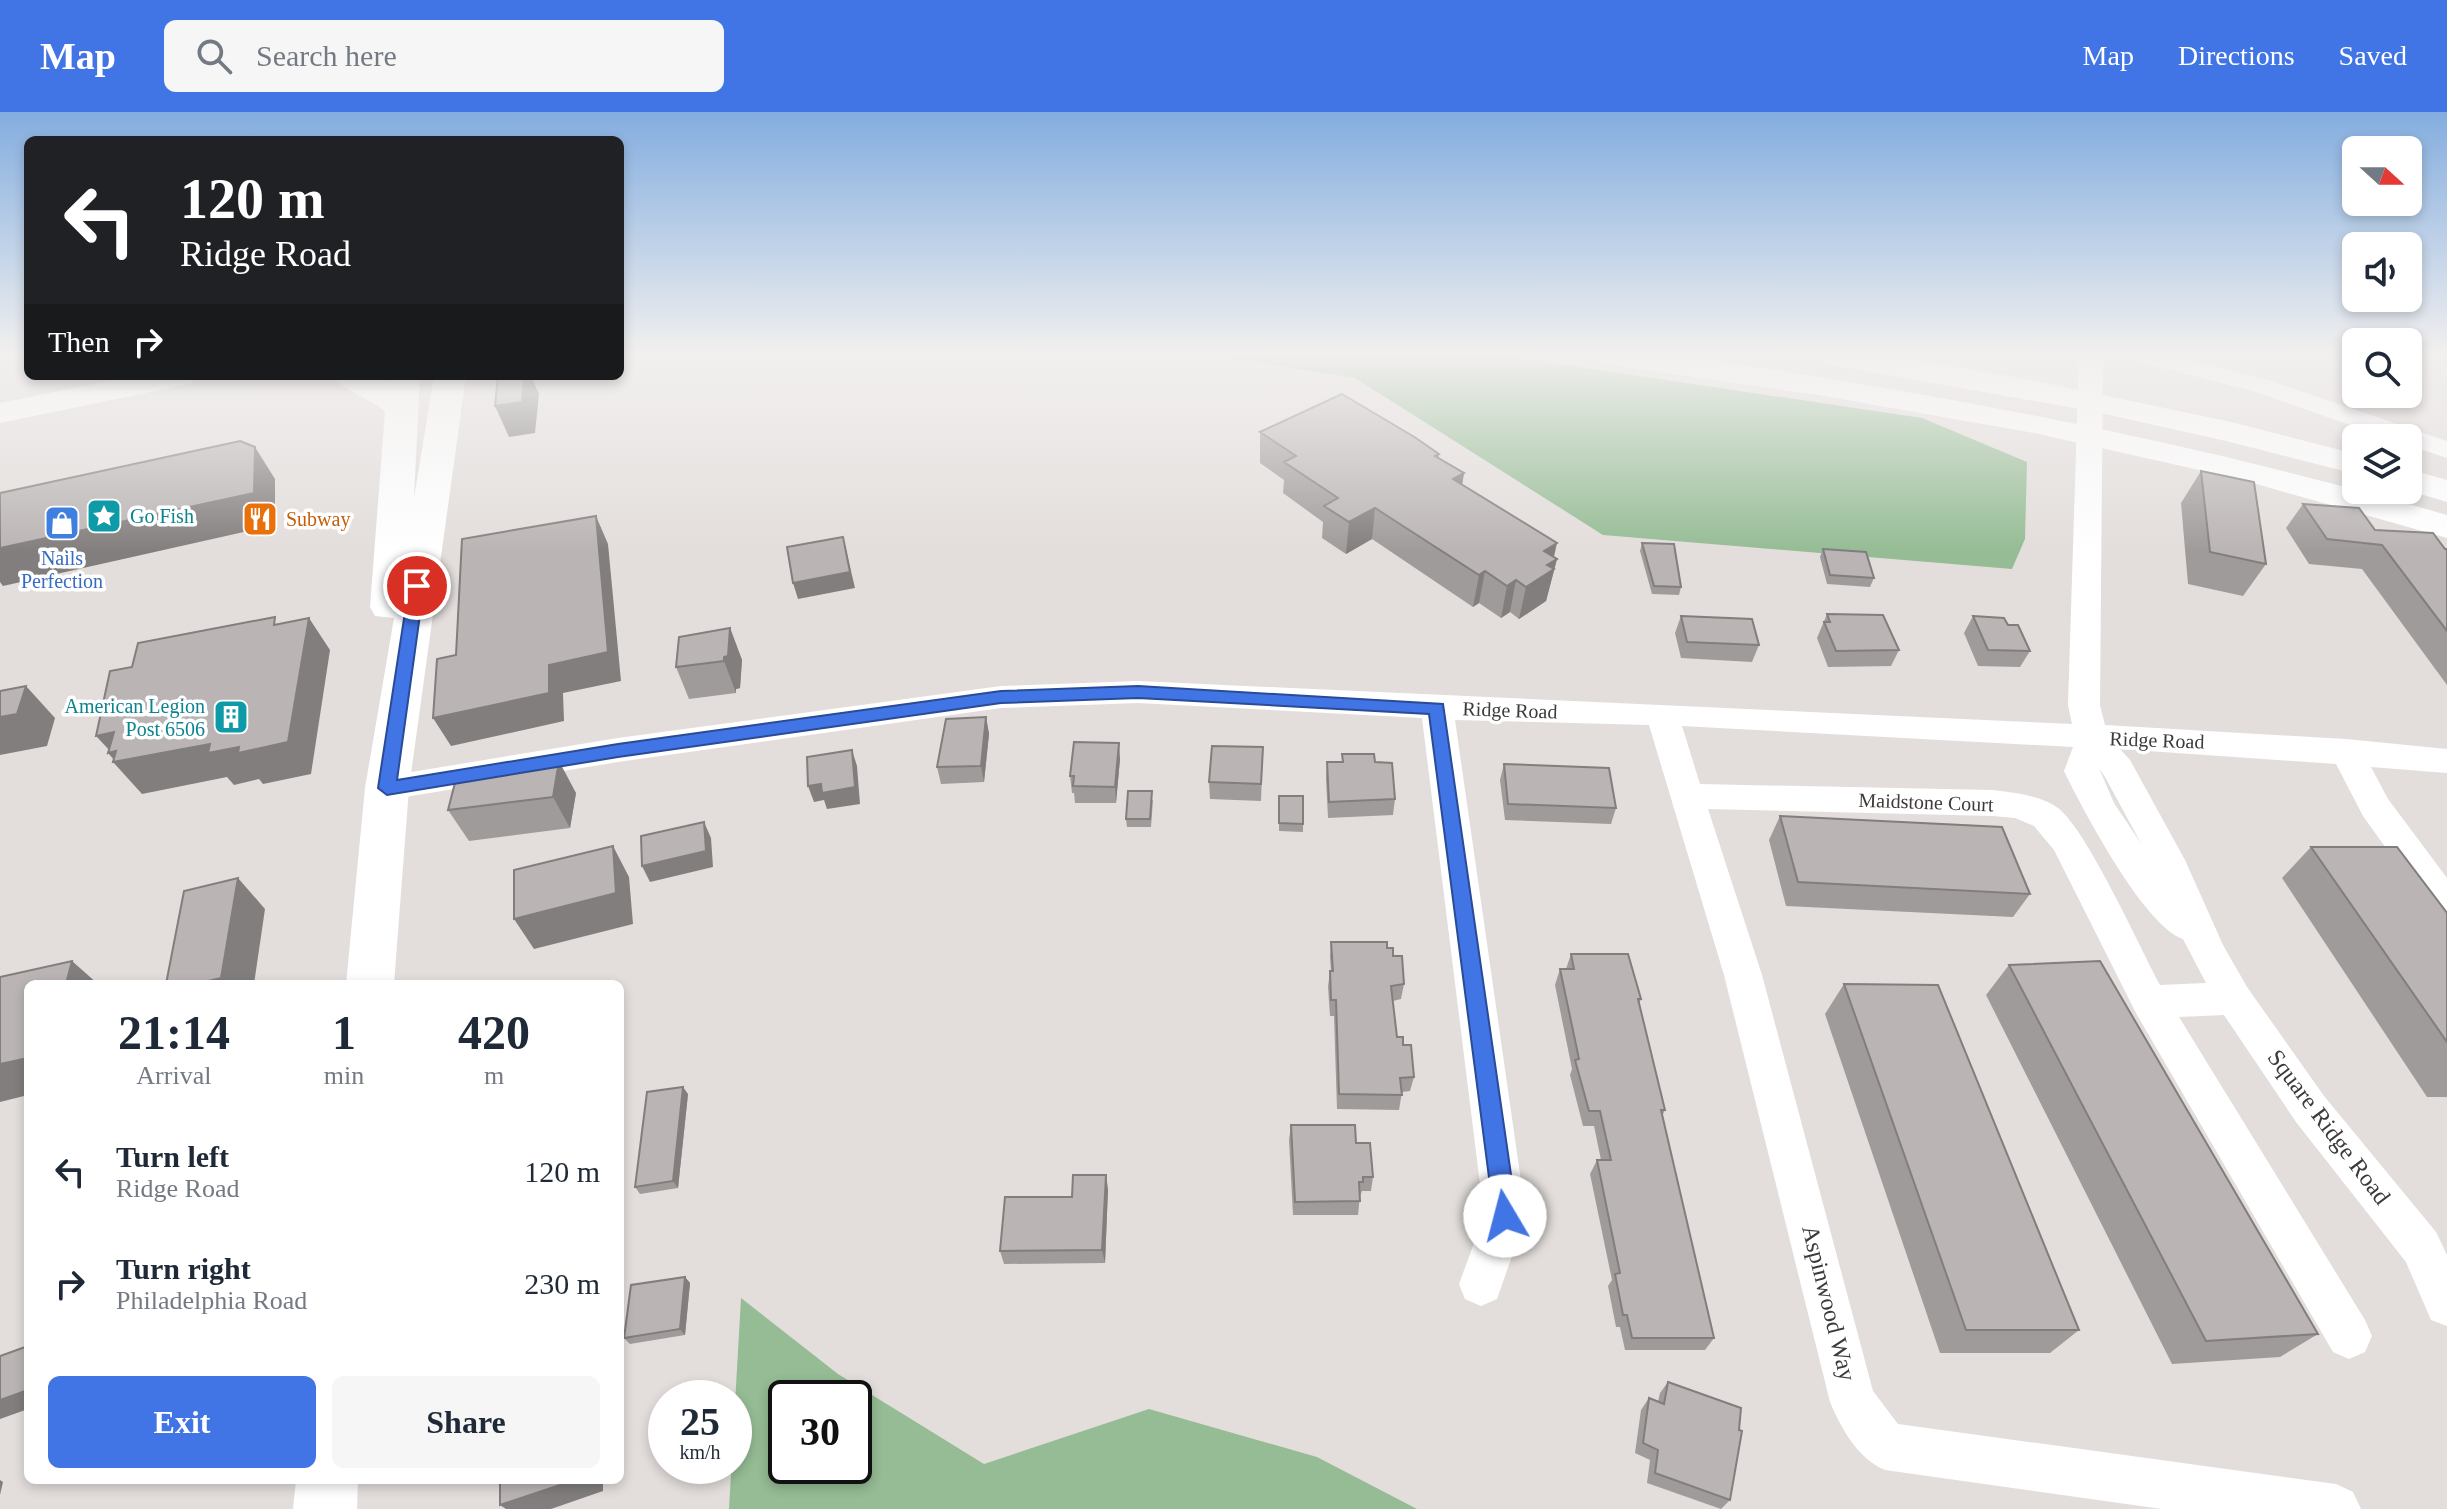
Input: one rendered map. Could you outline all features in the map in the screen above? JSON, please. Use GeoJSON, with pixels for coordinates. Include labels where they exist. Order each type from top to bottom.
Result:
{"type":"FeatureCollection","features":[{"type":"Feature","properties":{"kind":"main road"},"geometry":{"type":"LineString","coordinates":[[401,421],[389,611],[404,671]]}},
{"type":"Feature","properties":{"kind":"main road"},"geometry":{"type":"LineString","coordinates":[[370,980],[387,788],[444,421]]}},
{"type":"Feature","properties":{"kind":"main road"},"geometry":{"type":"LineString","coordinates":[[2028,421],[2260,474],[2447,527]]}},
{"type":"Feature","properties":{"kind":"main road"},"geometry":{"type":"LineString","coordinates":[[2192,421],[2342,460]]}},
{"type":"Feature","properties":{"kind":"main road"},"geometry":{"type":"LineString","coordinates":[[2422,483],[2447,491]]}},
{"type":"Feature","properties":{"kind":"main road"},"geometry":{"type":"LineString","coordinates":[[325,1509],[327,1484]]}},
{"type":"Feature","properties":{"kind":"street","name":"Square Ridge Road"},"geometry":{"type":"LineString","coordinates":[[2089,421],[2084,705],[2092,738],[2081,771],[2092,796],[2141,873],[2207,952],[2234,998],[2310,1109],[2434,1249],[2447,1304]]}},
{"type":"Feature","properties":{"kind":"street"},"geometry":{"type":"LineString","coordinates":[[2364,421],[2447,450]]}},
{"type":"Feature","properties":{"kind":"street","name":"Ridge Road"},"geometry":{"type":"LineString","coordinates":[[387,788],[618,750],[1001,697],[1138,692],[1437,708],[1662,714],[2346,751],[2447,761]]}},
{"type":"Feature","properties":{"kind":"street"},"geometry":{"type":"LineString","coordinates":[[1437,708],[1505,1216],[1481,1284]]}},
{"type":"Feature","properties":{"kind":"street","name":"Aspinwood Way"},"geometry":{"type":"LineString","coordinates":[[1662,714],[1747,990],[1853,1402],[1885,1446],[2336,1509]]}},
{"type":"Feature","properties":{"kind":"street"},"geometry":{"type":"LineString","coordinates":[[2346,751],[2375,807],[2447,905]]}},
{"type":"Feature","properties":{"kind":"street","name":"Maidstone Court"},"geometry":{"type":"LineString","coordinates":[[1688,796],[1993,803],[2019,806],[2046,817],[2067,842],[2149,1002],[2349,1336]]}},
{"type":"Feature","properties":{"kind":"street"},"geometry":{"type":"LineString","coordinates":[[2149,1002],[2234,998]]}},
{"type":"Feature","properties":{"kind":"green space"},"geometry":{"type":"Polygon","coordinates":[[[1423,421],[1930,421],[2027,462],[2025,539],[2012,569],[1603,535],[1423,421]]]}},
{"type":"Feature","properties":{"kind":"green space"},"geometry":{"type":"Polygon","coordinates":[[[741,1298],[848,1380],[768,1380],[768,1484],[872,1484],[872,1395],[984,1464],[1149,1409],[1317,1457],[1417,1509],[729,1509],[730,1484],[752,1484],[752,1380],[736,1380],[741,1298]]]}},
{"type":"Feature","properties":{"kind":"building"},"geometry":{"type":"Polygon","coordinates":[[[1283,421],[1388,421],[1464,473],[1453,479],[1557,543],[1544,551],[1557,559],[1547,565],[1554,569],[1526,587],[1516,580],[1507,586],[1485,571],[1479,575],[1375,508],[1349,522],[1324,506],[1338,498],[1284,462],[1296,456],[1260,432],[1283,421]]]}},
{"type":"Feature","properties":{"kind":"building"},"geometry":{"type":"Polygon","coordinates":[[[240,441],[255,447],[254,493],[0,548],[0,493],[240,441]]]}},
{"type":"Feature","properties":{"kind":"building"},"geometry":{"type":"Polygon","coordinates":[[[2201,471],[2254,482],[2266,564],[2210,552],[2201,471]]]}},
{"type":"Feature","properties":{"kind":"building"},"geometry":{"type":"Polygon","coordinates":[[[2303,504],[2359,508],[2375,530],[2433,533],[2447,549],[2447,631],[2382,545],[2327,539],[2303,504]]]}},
{"type":"Feature","properties":{"kind":"building"},"geometry":{"type":"Polygon","coordinates":[[[596,516],[608,652],[549,665],[549,693],[433,718],[437,659],[456,655],[462,539],[596,516]]]}},
{"type":"Feature","properties":{"kind":"building"},"geometry":{"type":"Polygon","coordinates":[[[843,537],[850,572],[793,583],[787,547],[843,537]]]}},
{"type":"Feature","properties":{"kind":"building"},"geometry":{"type":"Polygon","coordinates":[[[1642,543],[1674,544],[1681,587],[1654,586],[1642,543]]]}},
{"type":"Feature","properties":{"kind":"building"},"geometry":{"type":"Polygon","coordinates":[[[1823,549],[1866,552],[1874,578],[1830,575],[1823,549]]]}},
{"type":"Feature","properties":{"kind":"building"},"geometry":{"type":"Polygon","coordinates":[[[1827,614],[1883,615],[1899,650],[1836,651],[1824,622],[1830,622],[1827,614]]]}},
{"type":"Feature","properties":{"kind":"building"},"geometry":{"type":"Polygon","coordinates":[[[1681,616],[1752,619],[1759,645],[1687,642],[1681,616]]]}},
{"type":"Feature","properties":{"kind":"building"},"geometry":{"type":"Polygon","coordinates":[[[1973,616],[2004,618],[2008,625],[2018,625],[2030,651],[1988,650],[1973,616]]]}},
{"type":"Feature","properties":{"kind":"building"},"geometry":{"type":"Polygon","coordinates":[[[275,617],[274,625],[309,618],[288,742],[238,753],[239,747],[208,753],[210,744],[113,762],[116,751],[108,753],[114,732],[96,736],[110,671],[132,667],[138,643],[275,617]]]}},
{"type":"Feature","properties":{"kind":"building"},"geometry":{"type":"Polygon","coordinates":[[[730,628],[728,656],[724,657],[724,661],[676,667],[679,637],[730,628]]]}},
{"type":"Feature","properties":{"kind":"building"},"geometry":{"type":"Polygon","coordinates":[[[26,686],[17,714],[0,717],[0,691],[26,686]]]}},
{"type":"Feature","properties":{"kind":"building"},"geometry":{"type":"Polygon","coordinates":[[[986,717],[981,766],[937,767],[946,719],[986,717]]]}},
{"type":"Feature","properties":{"kind":"building"},"geometry":{"type":"Polygon","coordinates":[[[1074,742],[1119,743],[1115,787],[1073,786],[1074,776],[1070,776],[1074,742]]]}},
{"type":"Feature","properties":{"kind":"building"},"geometry":{"type":"Polygon","coordinates":[[[1212,746],[1263,747],[1261,784],[1209,782],[1212,746]]]}},
{"type":"Feature","properties":{"kind":"building"},"geometry":{"type":"Polygon","coordinates":[[[852,750],[855,787],[822,793],[821,784],[808,786],[807,757],[852,750]]]}},
{"type":"Feature","properties":{"kind":"building"},"geometry":{"type":"Polygon","coordinates":[[[1342,754],[1374,754],[1375,762],[1392,763],[1395,799],[1329,802],[1327,762],[1343,762],[1342,754]]]}},
{"type":"Feature","properties":{"kind":"building"},"geometry":{"type":"Polygon","coordinates":[[[559,761],[553,797],[448,810],[457,775],[559,761]]]}},
{"type":"Feature","properties":{"kind":"building"},"geometry":{"type":"Polygon","coordinates":[[[1504,764],[1609,768],[1616,808],[1508,804],[1504,764]]]}},
{"type":"Feature","properties":{"kind":"building"},"geometry":{"type":"Polygon","coordinates":[[[1128,791],[1152,791],[1150,819],[1126,819],[1128,791]]]}},
{"type":"Feature","properties":{"kind":"building"},"geometry":{"type":"Polygon","coordinates":[[[1279,796],[1303,796],[1303,824],[1279,823],[1279,796]]]}},
{"type":"Feature","properties":{"kind":"building"},"geometry":{"type":"Polygon","coordinates":[[[1780,816],[2002,827],[2030,894],[1798,882],[1780,816]]]}},
{"type":"Feature","properties":{"kind":"building"},"geometry":{"type":"Polygon","coordinates":[[[704,822],[706,851],[642,866],[641,836],[704,822]]]}},
{"type":"Feature","properties":{"kind":"building"},"geometry":{"type":"Polygon","coordinates":[[[613,846],[616,893],[514,919],[514,870],[613,846]]]}},
{"type":"Feature","properties":{"kind":"building"},"geometry":{"type":"Polygon","coordinates":[[[2311,847],[2397,847],[2447,913],[2447,1042],[2311,847]]]}},
{"type":"Feature","properties":{"kind":"building"},"geometry":{"type":"Polygon","coordinates":[[[238,878],[221,978],[167,980],[184,891],[238,878]]]}},
{"type":"Feature","properties":{"kind":"building"},"geometry":{"type":"Polygon","coordinates":[[[1331,942],[1387,942],[1387,948],[1393,948],[1393,956],[1402,956],[1404,984],[1391,986],[1397,1037],[1403,1037],[1403,1045],[1411,1045],[1414,1077],[1400,1078],[1402,1095],[1339,1094],[1336,1000],[1331,1000],[1331,942]]]}},
{"type":"Feature","properties":{"kind":"building"},"geometry":{"type":"Polygon","coordinates":[[[1571,954],[1628,954],[1641,999],[1638,999],[1665,1110],[1661,1110],[1714,1338],[1632,1338],[1627,1315],[1623,1315],[1615,1274],[1620,1273],[1597,1160],[1611,1160],[1600,1111],[1589,1111],[1575,1060],[1579,1059],[1560,969],[1574,969],[1571,954]]]}},
{"type":"Feature","properties":{"kind":"building"},"geometry":{"type":"Polygon","coordinates":[[[72,961],[67,980],[24,980],[24,1059],[0,1064],[0,977],[72,961]]]}},
{"type":"Feature","properties":{"kind":"building"},"geometry":{"type":"Polygon","coordinates":[[[2100,961],[2318,1334],[2206,1341],[2009,965],[2100,961]]]}},
{"type":"Feature","properties":{"kind":"building"},"geometry":{"type":"Polygon","coordinates":[[[1844,984],[1938,985],[2079,1330],[1966,1330],[1844,984]]]}},
{"type":"Feature","properties":{"kind":"building"},"geometry":{"type":"Polygon","coordinates":[[[683,1087],[673,1181],[635,1187],[647,1092],[683,1087]]]}},
{"type":"Feature","properties":{"kind":"building"},"geometry":{"type":"Polygon","coordinates":[[[1291,1125],[1355,1125],[1356,1143],[1370,1143],[1373,1177],[1363,1177],[1363,1182],[1359,1182],[1360,1201],[1295,1202],[1291,1125]]]}},
{"type":"Feature","properties":{"kind":"building"},"geometry":{"type":"Polygon","coordinates":[[[1073,1175],[1106,1175],[1102,1250],[1000,1251],[1005,1197],[1072,1197],[1073,1175]]]}},
{"type":"Feature","properties":{"kind":"building"},"geometry":{"type":"Polygon","coordinates":[[[685,1277],[680,1329],[624,1338],[631,1285],[685,1277]]]}},
{"type":"Feature","properties":{"kind":"building"},"geometry":{"type":"Polygon","coordinates":[[[24,1347],[24,1391],[0,1400],[0,1356],[24,1347]]]}},
{"type":"Feature","properties":{"kind":"building"},"geometry":{"type":"Polygon","coordinates":[[[1668,1382],[1741,1408],[1739,1430],[1742,1431],[1730,1500],[1655,1473],[1658,1450],[1643,1443],[1649,1398],[1664,1404],[1668,1382]]]}},
{"type":"Feature","properties":{"kind":"building"},"geometry":{"type":"Polygon","coordinates":[[[500,1484],[563,1484],[500,1505],[500,1484]]]}},
{"type":"Feature","properties":{"kind":"place","name":"Go Fish"},"geometry":{"type":"Point","coordinates":[104,516]}},
{"type":"Feature","properties":{"kind":"place","name":"Subway"},"geometry":{"type":"Point","coordinates":[260,519]}},
{"type":"Feature","properties":{"kind":"place","name":"Nails Perfection"},"geometry":{"type":"Point","coordinates":[62,523]}},
{"type":"Feature","properties":{"kind":"place","name":"American Legion Post 6506"},"geometry":{"type":"Point","coordinates":[231,717]}},
{"type":"Feature","properties":{"kind":"route"},"geometry":{"type":"LineString","coordinates":[[417,586],[387,788],[618,750],[1001,697],[1138,692],[1437,708],[1505,1216]]}}]}
